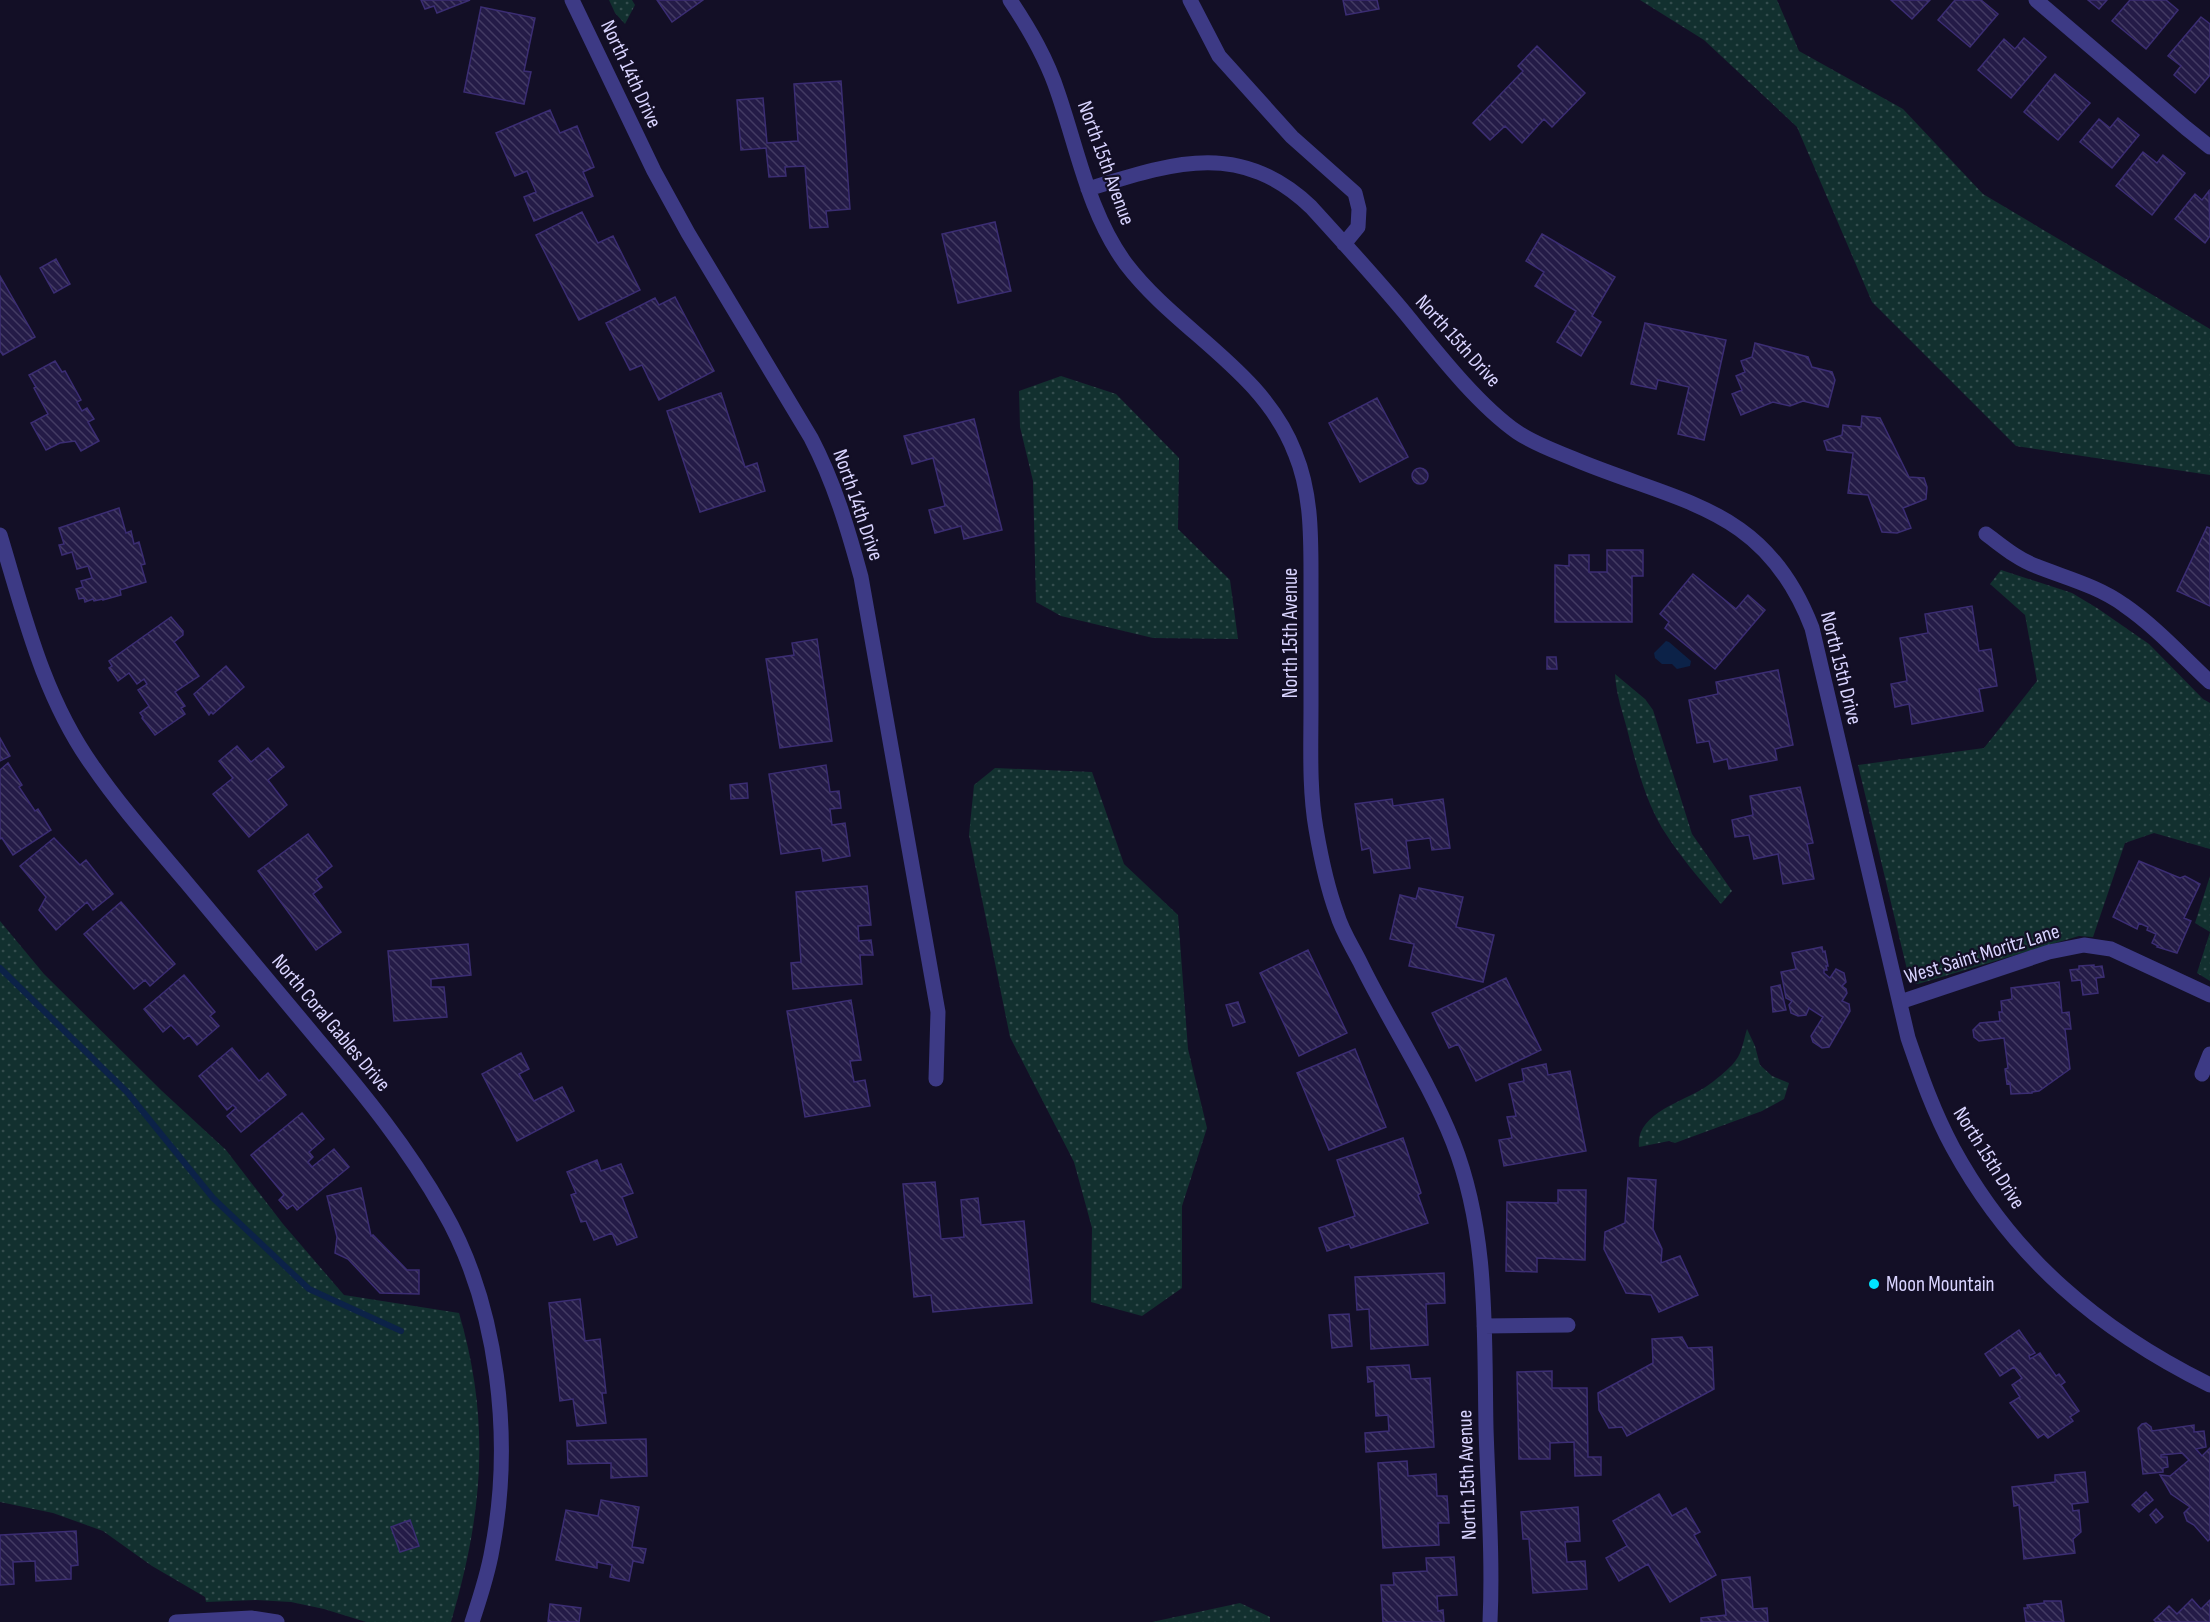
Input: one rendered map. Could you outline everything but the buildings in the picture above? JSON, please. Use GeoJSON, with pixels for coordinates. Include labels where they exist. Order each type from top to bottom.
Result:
{"type":"FeatureCollection","features":[{"type":"Feature","properties":{"kind":"street","name":"North 14th Drive"},"geometry":{"type":"LineString","coordinates":[[572,0],[654,171],[688,233],[811,438],[822,458],[841,509],[861,577],[938,1012],[936,1079]]}},
{"type":"Feature","properties":{"kind":"street","name":"North 15th Avenue"},"geometry":{"type":"LineString","coordinates":[[1010,0],[1034,36],[1057,88],[1099,218],[1122,258],[1138,279],[1244,377],[1274,413],[1294,449],[1305,487],[1311,522],[1310,766],[1315,826],[1327,881],[1338,919],[1453,1142],[1472,1203],[1476,1226],[1481,1261],[1484,1326],[1490,1622]]}},
{"type":"Feature","properties":{"kind":"street"},"geometry":{"type":"LineString","coordinates":[[1190,0],[1219,56],[1292,138],[1356,194],[1359,209],[1358,227],[1344,244]]}},
{"type":"Feature","properties":{"kind":"street"},"geometry":{"type":"LineString","coordinates":[[2037,0],[2210,147]]}},
{"type":"Feature","properties":{"kind":"street","name":"North 15th Drive"},"geometry":{"type":"LineString","coordinates":[[1088,189],[1160,167],[1203,162],[1225,163],[1275,179],[1292,190],[1344,244],[1480,399],[1516,431],[1539,445],[1623,479],[1701,506],[1743,530],[1774,560],[1785,573],[1803,604],[1812,628],[1908,1038],[1926,1092],[1953,1148],[1989,1204],[2030,1257],[2084,1308],[2152,1354],[2210,1385]]}},
{"type":"Feature","properties":{"kind":"street"},"geometry":{"type":"LineString","coordinates":[[1986,534],[2034,566],[2067,576],[2124,604],[2157,631],[2210,682]]}},
{"type":"Feature","properties":{"kind":"street","name":"North Coral Gables Drive"},"geometry":{"type":"LineString","coordinates":[[0,535],[37,659],[55,702],[91,764],[151,841],[399,1138],[444,1212],[467,1260],[486,1317],[500,1423],[499,1492],[493,1548],[472,1622]]}},
{"type":"Feature","properties":{"kind":"street","name":"West Saint Moritz Lane"},"geometry":{"type":"LineString","coordinates":[[1900,1002],[2049,952],[2084,945],[2111,949],[2210,994]]}},
{"type":"Feature","properties":{"kind":"street"},"geometry":{"type":"LineString","coordinates":[[2202,1074],[2210,1054]]}},
{"type":"Feature","properties":{"kind":"street"},"geometry":{"type":"LineString","coordinates":[[1484,1326],[1568,1326]]}},
{"type":"Feature","properties":{"kind":"street"},"geometry":{"type":"LineString","coordinates":[[176,1622],[251,1618],[277,1622]]}},
{"type":"Feature","properties":{"kind":"green space"},"geometry":{"type":"Polygon","coordinates":[[[609,0],[632,0],[635,5],[625,24],[615,13],[609,0]]]}},
{"type":"Feature","properties":{"kind":"green space"},"geometry":{"type":"Polygon","coordinates":[[[1640,0],[1777,0],[1799,51],[1903,109],[1983,194],[2210,329],[2210,475],[2016,446],[1872,302],[1797,127],[1704,40],[1640,0]]]}},
{"type":"Feature","properties":{"kind":"green space"},"geometry":{"type":"Polygon","coordinates":[[[1061,376],[1116,394],[1179,458],[1178,529],[1230,580],[1238,639],[1153,638],[1061,616],[1036,602],[1033,481],[1020,427],[1019,391],[1061,376]]]}},
{"type":"Feature","properties":{"kind":"green space"},"geometry":{"type":"Polygon","coordinates":[[[2001,570],[2072,593],[2097,608],[2149,644],[2203,699],[2210,703],[2210,849],[2154,833],[2125,843],[2093,937],[2079,936],[1918,984],[1910,982],[1858,765],[1984,748],[2037,681],[2025,615],[1990,584],[2001,570]]]}},
{"type":"Feature","properties":{"kind":"green space"},"geometry":{"type":"Polygon","coordinates":[[[1615,674],[1645,699],[1653,710],[1692,834],[1732,891],[1721,904],[1675,848],[1651,805],[1634,757],[1618,697],[1615,674]]]}},
{"type":"Feature","properties":{"kind":"green space"},"geometry":{"type":"Polygon","coordinates":[[[995,768],[1092,772],[1124,864],[1178,915],[1188,1049],[1207,1128],[1182,1206],[1182,1288],[1142,1316],[1091,1302],[1092,1228],[1074,1162],[1010,1037],[969,835],[974,785],[995,768]]]}},
{"type":"Feature","properties":{"kind":"green space"},"geometry":{"type":"Polygon","coordinates":[[[2210,876],[2210,932],[2195,923],[2210,876]]]}},
{"type":"Feature","properties":{"kind":"green space"},"geometry":{"type":"Polygon","coordinates":[[[0,921],[44,974],[162,1091],[226,1150],[283,1224],[344,1295],[459,1313],[476,1392],[479,1468],[470,1543],[451,1622],[366,1622],[291,1602],[256,1600],[206,1602],[205,1597],[152,1566],[103,1531],[53,1513],[0,1502],[0,921]]]}},
{"type":"Feature","properties":{"kind":"green space"},"geometry":{"type":"Polygon","coordinates":[[[2210,932],[2210,981],[2197,973],[2210,932]]]}},
{"type":"Feature","properties":{"kind":"green space"},"geometry":{"type":"Polygon","coordinates":[[[1747,1029],[1760,1065],[1772,1076],[1789,1083],[1784,1099],[1762,1111],[1675,1143],[1669,1141],[1639,1147],[1644,1126],[1652,1118],[1662,1110],[1704,1088],[1734,1063],[1740,1053],[1747,1029]]]}},
{"type":"Feature","properties":{"kind":"green space"},"geometry":{"type":"Polygon","coordinates":[[[1240,1603],[1270,1617],[1270,1622],[1152,1622],[1240,1603]]]}},
{"type":"Feature","properties":{"kind":"water"},"geometry":{"type":"Polygon","coordinates":[[[1666,641],[1691,661],[1690,666],[1677,669],[1672,664],[1662,664],[1655,658],[1654,653],[1666,641]]]}},
{"type":"Feature","properties":{"kind":"waterway"},"geometry":{"type":"LineString","coordinates":[[0,968],[127,1092],[213,1198],[309,1289],[401,1331]]}},
{"type":"Feature","properties":{"kind":"place","name":"Moon Mountain"},"geometry":{"type":"Point","coordinates":[1874,1284]}}]}
